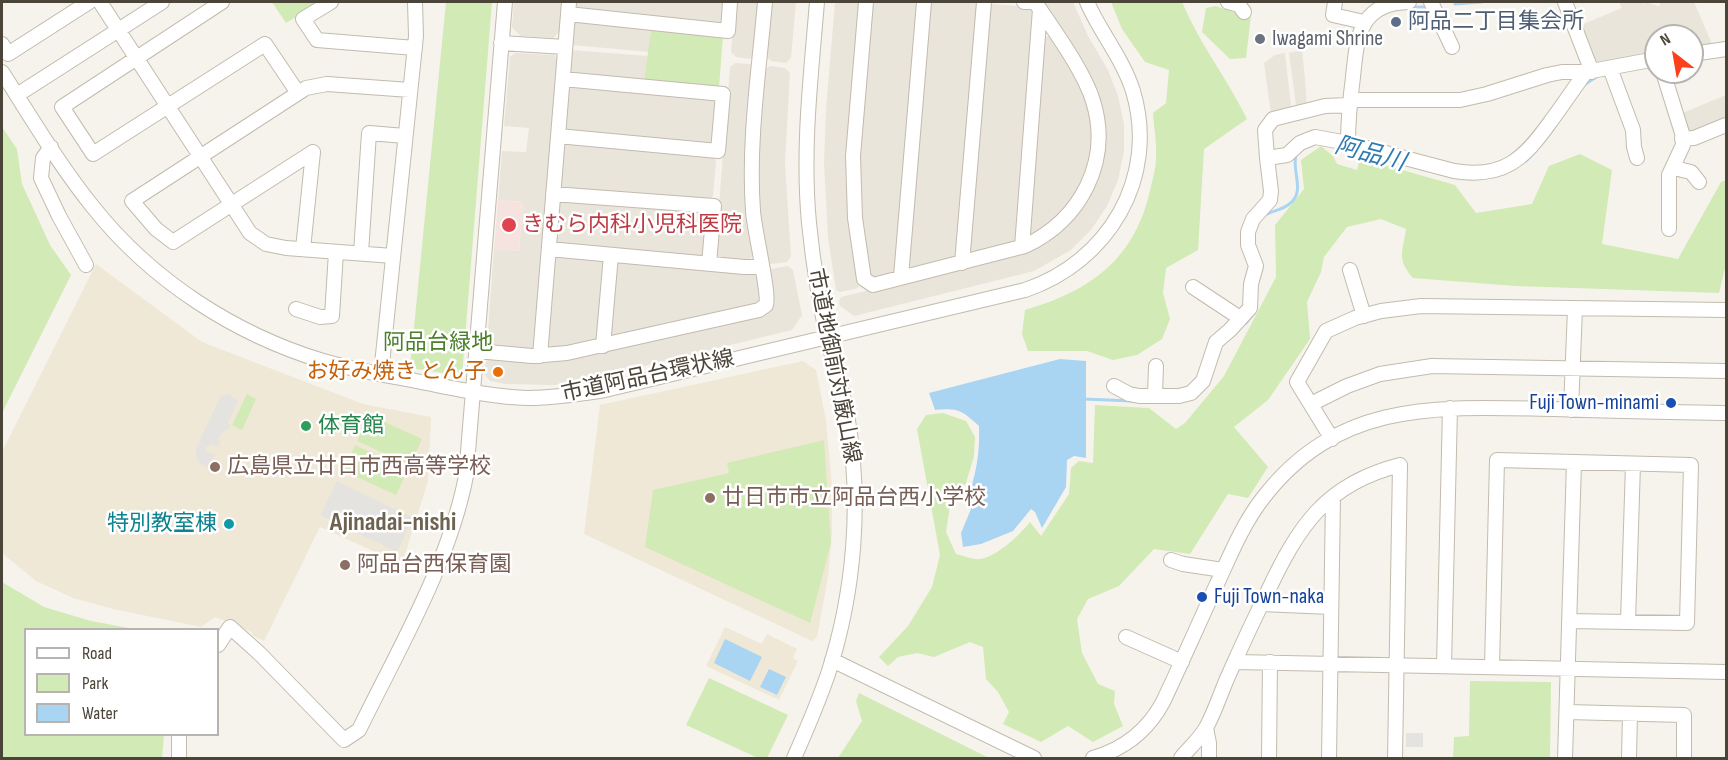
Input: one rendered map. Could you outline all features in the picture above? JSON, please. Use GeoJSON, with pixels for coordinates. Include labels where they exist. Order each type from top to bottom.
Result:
{"type":"FeatureCollection","features":[{"type":"Feature","properties":{"kind":"street"},"geometry":{"type":"LineString","coordinates":[[2,44],[8,54],[89,2]]}},
{"type":"Feature","properties":{"kind":"street"},"geometry":{"type":"LineString","coordinates":[[100,2],[250,233],[266,244],[393,256]]}},
{"type":"Feature","properties":{"kind":"street"},"geometry":{"type":"LineString","coordinates":[[17,95],[162,2]]}},
{"type":"Feature","properties":{"kind":"street"},"geometry":{"type":"LineString","coordinates":[[222,2],[62,107],[93,154],[265,44],[298,93]]}},
{"type":"Feature","properties":{"kind":"street"},"geometry":{"type":"LineString","coordinates":[[331,2],[303,19],[317,40],[415,48]]}},
{"type":"Feature","properties":{"kind":"street"},"geometry":{"type":"LineString","coordinates":[[381,374],[415,48],[415,2]]}},
{"type":"Feature","properties":{"kind":"street"},"geometry":{"type":"LineString","coordinates":[[219,644],[230,627],[259,653],[344,740],[358,730],[427,590],[456,516],[466,476],[505,2]]}},
{"type":"Feature","properties":{"kind":"street"},"geometry":{"type":"LineString","coordinates":[[540,356],[569,8],[728,31],[730,2]]}},
{"type":"Feature","properties":{"kind":"street"},"geometry":{"type":"LineString","coordinates":[[477,351],[540,356],[567,354],[763,309],[767,297],[753,214],[752,178],[765,2]]}},
{"type":"Feature","properties":{"kind":"street","name":"市道地御前対厳山線"},"geometry":{"type":"LineString","coordinates":[[794,759],[821,694],[832,660],[848,589],[853,546],[852,460],[847,417],[828,338],[813,258],[807,183],[807,126],[817,2]]}},
{"type":"Feature","properties":{"kind":"street"},"geometry":{"type":"LineString","coordinates":[[866,2],[853,156],[855,218],[864,279],[873,285],[1022,247],[1051,232],[1072,212],[1088,187],[1099,144],[1097,115],[1088,87],[1035,2],[1024,2]]}},
{"type":"Feature","properties":{"kind":"street"},"geometry":{"type":"LineString","coordinates":[[901,277],[924,2]]}},
{"type":"Feature","properties":{"kind":"street"},"geometry":{"type":"LineString","coordinates":[[962,263],[984,2]]}},
{"type":"Feature","properties":{"kind":"street","name":"市道阿品台環状線"},"geometry":{"type":"LineString","coordinates":[[2,72],[75,184],[114,231],[184,293],[265,339],[323,361],[474,391],[529,398],[580,394],[828,338],[1040,285],[1080,261],[1107,233],[1120,213],[1132,184],[1139,154],[1137,107],[1128,77],[1087,2]]}},
{"type":"Feature","properties":{"kind":"street"},"geometry":{"type":"LineString","coordinates":[[1228,2],[1237,4],[1244,12]]}},
{"type":"Feature","properties":{"kind":"street"},"geometry":{"type":"LineString","coordinates":[[1335,2],[1333,15],[1364,22]]}},
{"type":"Feature","properties":{"kind":"street"},"geometry":{"type":"LineString","coordinates":[[1348,143],[1356,45],[1364,22],[1385,5],[1409,2]]}},
{"type":"Feature","properties":{"kind":"street"},"geometry":{"type":"LineString","coordinates":[[1564,2],[1589,72]]}},
{"type":"Feature","properties":{"kind":"street"},"geometry":{"type":"LineString","coordinates":[[1432,5],[1452,47]]}},
{"type":"Feature","properties":{"kind":"street"},"geometry":{"type":"LineString","coordinates":[[1022,247],[1040,9]]}},
{"type":"Feature","properties":{"kind":"street"},"geometry":{"type":"LineString","coordinates":[[501,43],[566,47]]}},
{"type":"Feature","properties":{"kind":"street"},"geometry":{"type":"LineString","coordinates":[[1704,52],[1726,49]]}},
{"type":"Feature","properties":{"kind":"street"},"geometry":{"type":"LineString","coordinates":[[1114,386],[1129,394],[1155,396],[1185,395],[1196,390],[1203,381],[1214,345],[1250,308],[1251,284],[1256,266],[1248,245],[1248,232],[1253,219],[1271,196],[1265,130],[1273,119],[1325,106],[1350,103],[1460,100],[1554,74],[1589,72],[1644,61]]}},
{"type":"Feature","properties":{"kind":"street"},"geometry":{"type":"LineString","coordinates":[[1610,68],[1633,130],[1633,145],[1637,158]]}},
{"type":"Feature","properties":{"kind":"street"},"geometry":{"type":"LineString","coordinates":[[1267,158],[1287,155],[1300,143],[1315,137],[1348,143],[1454,171],[1480,173],[1493,171],[1512,163],[1528,151],[1589,72]]}},
{"type":"Feature","properties":{"kind":"street"},"geometry":{"type":"LineString","coordinates":[[558,136],[718,151],[723,94],[563,79]]}},
{"type":"Feature","properties":{"kind":"street"},"geometry":{"type":"LineString","coordinates":[[303,249],[313,152],[172,242],[156,229],[132,201],[306,88],[327,84],[410,90]]}},
{"type":"Feature","properties":{"kind":"street"},"geometry":{"type":"LineString","coordinates":[[1666,84],[1683,145],[1669,175],[1669,229]]}},
{"type":"Feature","properties":{"kind":"street"},"geometry":{"type":"LineString","coordinates":[[1682,139],[1694,138],[1726,127]]}},
{"type":"Feature","properties":{"kind":"street"},"geometry":{"type":"LineString","coordinates":[[361,254],[369,133],[405,136]]}},
{"type":"Feature","properties":{"kind":"street"},"geometry":{"type":"LineString","coordinates":[[51,147],[43,158],[41,178],[86,266]]}},
{"type":"Feature","properties":{"kind":"street"},"geometry":{"type":"LineString","coordinates":[[1674,166],[1691,172],[1699,182]]}},
{"type":"Feature","properties":{"kind":"street"},"geometry":{"type":"LineString","coordinates":[[553,194],[714,206],[710,264]]}},
{"type":"Feature","properties":{"kind":"street"},"geometry":{"type":"LineString","coordinates":[[549,249],[748,268],[761,267]]}},
{"type":"Feature","properties":{"kind":"street"},"geometry":{"type":"LineString","coordinates":[[296,309],[320,317],[332,316],[336,252]]}},
{"type":"Feature","properties":{"kind":"street"},"geometry":{"type":"LineString","coordinates":[[603,346],[610,255]]}},
{"type":"Feature","properties":{"kind":"street"},"geometry":{"type":"LineString","coordinates":[[1350,270],[1364,316]]}},
{"type":"Feature","properties":{"kind":"street"},"geometry":{"type":"LineString","coordinates":[[1194,286],[1240,318]]}},
{"type":"Feature","properties":{"kind":"street"},"geometry":{"type":"LineString","coordinates":[[1332,439],[1297,382],[1321,336],[1326,331],[1364,316],[1381,311],[1421,306],[1726,310]]}},
{"type":"Feature","properties":{"kind":"street"},"geometry":{"type":"LineString","coordinates":[[1572,410],[1575,308]]}},
{"type":"Feature","properties":{"kind":"street"},"geometry":{"type":"LineString","coordinates":[[1311,404],[1363,379],[1414,367],[1449,365],[1726,371]]}},
{"type":"Feature","properties":{"kind":"street"},"geometry":{"type":"LineString","coordinates":[[1155,396],[1156,366]]}},
{"type":"Feature","properties":{"kind":"street"},"geometry":{"type":"LineString","coordinates":[[1444,666],[1450,408]]}},
{"type":"Feature","properties":{"kind":"street"},"geometry":{"type":"LineString","coordinates":[[1093,759],[1125,745],[1147,726],[1163,702],[1223,570],[1244,527],[1263,497],[1301,459],[1332,439],[1379,418],[1414,411],[1450,408],[1726,413]]}},
{"type":"Feature","properties":{"kind":"street"},"geometry":{"type":"LineString","coordinates":[[1491,667],[1497,460],[1692,465],[1687,623],[1569,621]]}},
{"type":"Feature","properties":{"kind":"street"},"geometry":{"type":"LineString","coordinates":[[1565,759],[1574,462]]}},
{"type":"Feature","properties":{"kind":"street"},"geometry":{"type":"LineString","coordinates":[[1628,622],[1633,464]]}},
{"type":"Feature","properties":{"kind":"street"},"geometry":{"type":"LineString","coordinates":[[1181,759],[1206,729],[1261,604],[1292,542],[1311,517],[1332,497],[1361,479],[1400,465],[1395,759]]}},
{"type":"Feature","properties":{"kind":"street"},"geometry":{"type":"LineString","coordinates":[[1329,759],[1332,663],[1332,497]]}},
{"type":"Feature","properties":{"kind":"street"},"geometry":{"type":"LineString","coordinates":[[1172,560],[1183,564],[1223,570]]}},
{"type":"Feature","properties":{"kind":"street"},"geometry":{"type":"LineString","coordinates":[[1261,604],[1331,607]]}},
{"type":"Feature","properties":{"kind":"street"},"geometry":{"type":"LineString","coordinates":[[1126,637],[1182,662]]}},
{"type":"Feature","properties":{"kind":"street"},"geometry":{"type":"LineString","coordinates":[[832,660],[1034,759]]}},
{"type":"Feature","properties":{"kind":"street"},"geometry":{"type":"LineString","coordinates":[[1235,662],[1726,672]]}},
{"type":"Feature","properties":{"kind":"street"},"geometry":{"type":"LineString","coordinates":[[1269,759],[1270,662]]}},
{"type":"Feature","properties":{"kind":"street"},"geometry":{"type":"LineString","coordinates":[[1567,712],[1684,715],[1684,759]]}},
{"type":"Feature","properties":{"kind":"street"},"geometry":{"type":"LineString","coordinates":[[1629,759],[1630,714]]}},
{"type":"Feature","properties":{"kind":"street"},"geometry":{"type":"LineString","coordinates":[[1206,729],[1209,759]]}},
{"type":"Feature","properties":{"kind":"street"},"geometry":{"type":"LineString","coordinates":[[179,736],[179,759]]}},
{"type":"Feature","properties":{"kind":"shaded area"},"geometry":{"type":"Polygon","coordinates":[[[514,2],[564,2],[561,30],[553,38],[520,36],[512,27],[514,2]]]}},
{"type":"Feature","properties":{"kind":"shaded area"},"geometry":{"type":"Polygon","coordinates":[[[575,2],[726,2],[724,21],[719,25],[579,11],[574,6],[575,2]]]}},
{"type":"Feature","properties":{"kind":"shaded area"},"geometry":{"type":"Polygon","coordinates":[[[735,2],[760,2],[755,55],[750,59],[736,57],[731,52],[735,2]]]}},
{"type":"Feature","properties":{"kind":"shaded area"},"geometry":{"type":"Polygon","coordinates":[[[771,2],[796,2],[791,58],[786,63],[771,61],[766,56],[771,2]]]}},
{"type":"Feature","properties":{"kind":"shaded area"},"geometry":{"type":"Polygon","coordinates":[[[835,2],[861,2],[848,156],[860,282],[858,288],[840,292],[836,290],[828,238],[824,164],[835,2]]]}},
{"type":"Feature","properties":{"kind":"shaded area"},"geometry":{"type":"Polygon","coordinates":[[[871,2],[915,2],[918,5],[896,269],[892,275],[874,280],[869,276],[860,218],[857,156],[871,2]]]}},
{"type":"Feature","properties":{"kind":"shaded area"},"geometry":{"type":"Polygon","coordinates":[[[929,2],[979,2],[958,257],[917,269],[908,265],[929,2]]]}},
{"type":"Feature","properties":{"kind":"shaded area"},"geometry":{"type":"Polygon","coordinates":[[[1040,2],[1073,2],[1088,36],[1108,70],[1118,96],[1124,124],[1124,152],[1118,180],[1107,206],[1091,230],[1071,250],[1034,271],[854,316],[840,306],[841,297],[902,282],[1065,226],[1103,129],[1040,2]]]}},
{"type":"Feature","properties":{"kind":"shaded area"},"geometry":{"type":"Polygon","coordinates":[[[1619,2],[1642,2],[1644,4],[1647,2],[1660,6],[1660,2],[1694,2],[1704,24],[1644,24],[1644,58],[1594,65],[1581,25],[1622,8],[1619,2]]]}},
{"type":"Feature","properties":{"kind":"shaded area"},"geometry":{"type":"Polygon","coordinates":[[[992,4],[1032,7],[1035,12],[1018,240],[1014,245],[973,255],[968,250],[988,7],[992,4]]]}},
{"type":"Feature","properties":{"kind":"shaded area"},"geometry":{"type":"Polygon","coordinates":[[[578,20],[651,30],[649,52],[572,45],[573,25],[578,20]]]}},
{"type":"Feature","properties":{"kind":"shaded area"},"geometry":{"type":"Polygon","coordinates":[[[1704,25],[1713,46],[1704,48],[1704,25]]]}},
{"type":"Feature","properties":{"kind":"shaded area"},"geometry":{"type":"Polygon","coordinates":[[[1044,37],[1052,37],[1084,89],[1094,130],[1089,172],[1069,209],[1036,236],[1028,236],[1044,37]]]}},
{"type":"Feature","properties":{"kind":"shaded area"},"geometry":{"type":"Polygon","coordinates":[[[571,50],[648,56],[644,82],[573,75],[569,70],[571,50]]]}},
{"type":"Feature","properties":{"kind":"shaded area"},"geometry":{"type":"Polygon","coordinates":[[[1302,50],[1307,107],[1296,105],[1289,53],[1302,50]]]}},
{"type":"Feature","properties":{"kind":"shaded area"},"geometry":{"type":"Polygon","coordinates":[[[515,53],[554,55],[559,60],[535,346],[530,351],[491,348],[487,343],[494,249],[519,251],[523,202],[498,200],[502,151],[526,152],[529,128],[504,126],[510,57],[515,53]]]}},
{"type":"Feature","properties":{"kind":"shaded area"},"geometry":{"type":"Polygon","coordinates":[[[1285,53],[1291,106],[1288,112],[1271,114],[1264,63],[1275,55],[1285,53]]]}},
{"type":"Feature","properties":{"kind":"shaded area"},"geometry":{"type":"Polygon","coordinates":[[[735,63],[750,64],[754,69],[749,232],[753,255],[747,263],[719,261],[715,255],[730,67],[735,63]]]}},
{"type":"Feature","properties":{"kind":"shaded area"},"geometry":{"type":"Polygon","coordinates":[[[770,66],[785,68],[790,73],[785,164],[791,256],[787,262],[771,264],[765,260],[758,196],[758,161],[765,70],[770,66]]]}},
{"type":"Feature","properties":{"kind":"shaded area"},"geometry":{"type":"Polygon","coordinates":[[[573,84],[713,97],[718,103],[714,141],[709,146],[569,132],[564,127],[568,89],[573,84]]]}},
{"type":"Feature","properties":{"kind":"shaded area"},"geometry":{"type":"Polygon","coordinates":[[[1726,95],[1726,121],[1693,134],[1684,129],[1680,114],[1726,95]]]}},
{"type":"Feature","properties":{"kind":"shaded area"},"geometry":{"type":"Polygon","coordinates":[[[568,142],[712,155],[716,161],[713,196],[708,201],[564,190],[560,185],[563,146],[568,142]]]}},
{"type":"Feature","properties":{"kind":"shaded area"},"geometry":{"type":"Polygon","coordinates":[[[563,199],[704,210],[709,215],[705,254],[700,259],[559,246],[555,240],[558,204],[563,199]]]}},
{"type":"Feature","properties":{"kind":"shaded area","name":"きむら内科小児科医院"},"geometry":{"type":"Polygon","coordinates":[[[498,200],[523,202],[519,251],[494,249],[498,200]]]}},
{"type":"Feature","properties":{"kind":"shaded area"},"geometry":{"type":"Polygon","coordinates":[[[558,255],[601,259],[605,264],[599,337],[594,343],[551,349],[546,345],[553,259],[558,255]]]}},
{"type":"Feature","properties":{"kind":"shaded area"},"geometry":{"type":"Polygon","coordinates":[[[620,261],[752,272],[757,277],[762,299],[758,305],[613,338],[608,335],[614,265],[620,261]]]}},
{"type":"Feature","properties":{"kind":"shaded area","name":"広島県立廿日市西高等学校"},"geometry":{"type":"Polygon","coordinates":[[[96,264],[202,342],[363,404],[431,417],[428,481],[402,564],[320,527],[264,641],[252,635],[252,632],[215,617],[201,627],[113,609],[73,598],[36,581],[2,553],[2,452],[96,264]]]}},
{"type":"Feature","properties":{"kind":"shaded area"},"geometry":{"type":"Polygon","coordinates":[[[788,266],[793,270],[802,315],[792,330],[578,382],[554,385],[505,384],[490,381],[484,374],[485,362],[490,358],[567,359],[761,315],[768,275],[772,269],[788,266]]]}},
{"type":"Feature","properties":{"kind":"shaded area","name":"廿日市市立阿品台西小学校"},"geometry":{"type":"Polygon","coordinates":[[[803,361],[816,370],[826,420],[832,487],[832,532],[828,577],[817,637],[812,641],[584,534],[600,405],[803,361]]]}},
{"type":"Feature","properties":{"kind":"shaded area"},"geometry":{"type":"Polygon","coordinates":[[[228,394],[238,401],[228,423],[231,426],[221,434],[218,447],[211,444],[206,447],[207,451],[215,455],[208,468],[198,461],[195,451],[220,397],[228,394]]]}},
{"type":"Feature","properties":{"kind":"shaded area"},"geometry":{"type":"Polygon","coordinates":[[[337,481],[413,518],[397,552],[320,515],[337,481]]]}},
{"type":"Feature","properties":{"kind":"shaded area"},"geometry":{"type":"Polygon","coordinates":[[[725,627],[762,644],[767,634],[797,649],[793,658],[798,661],[779,700],[706,666],[725,627]]]}},
{"type":"Feature","properties":{"kind":"shaded area"},"geometry":{"type":"Polygon","coordinates":[[[1406,733],[1423,733],[1423,747],[1406,747],[1406,733]]]}},
{"type":"Feature","properties":{"kind":"green space"},"geometry":{"type":"Polygon","coordinates":[[[272,2],[320,2],[286,23],[272,2]]]}},
{"type":"Feature","properties":{"kind":"green space","name":"阿品台緑地"},"geometry":{"type":"Polygon","coordinates":[[[446,2],[492,2],[462,376],[410,368],[446,2]]]}},
{"type":"Feature","properties":{"kind":"green space"},"geometry":{"type":"Polygon","coordinates":[[[1111,2],[1182,2],[1247,119],[1204,149],[1198,250],[1166,268],[1163,293],[1170,319],[1162,339],[1137,355],[1113,360],[1087,351],[1028,351],[1022,334],[1025,310],[1071,292],[1108,268],[1135,233],[1144,211],[1156,166],[1153,113],[1166,103],[1169,70],[1145,62],[1122,29],[1111,2]]]}},
{"type":"Feature","properties":{"kind":"green space"},"geometry":{"type":"Polygon","coordinates":[[[1216,6],[1238,14],[1244,12],[1251,15],[1246,58],[1230,59],[1202,32],[1206,8],[1216,6]]]}},
{"type":"Feature","properties":{"kind":"green space"},"geometry":{"type":"Polygon","coordinates":[[[651,30],[723,35],[719,88],[644,82],[651,30]]]}},
{"type":"Feature","properties":{"kind":"green space"},"geometry":{"type":"Polygon","coordinates":[[[2,127],[17,149],[22,184],[50,245],[71,275],[2,413],[2,127]]]}},
{"type":"Feature","properties":{"kind":"green space"},"geometry":{"type":"Polygon","coordinates":[[[1321,146],[1333,156],[1337,164],[1357,170],[1360,158],[1455,185],[1476,213],[1532,204],[1549,166],[1580,154],[1612,170],[1602,244],[1678,259],[1721,182],[1726,180],[1726,264],[1719,293],[1516,286],[1413,278],[1404,265],[1402,255],[1406,229],[1381,219],[1347,227],[1324,257],[1321,272],[1307,302],[1310,339],[1268,400],[1234,427],[1268,467],[1248,498],[1228,494],[1190,554],[1154,549],[1119,586],[1088,599],[1077,619],[1082,653],[1098,684],[1115,691],[1114,704],[1123,726],[1093,742],[1068,726],[1041,742],[1003,724],[1009,712],[998,692],[986,679],[983,647],[970,642],[934,657],[917,653],[898,657],[888,666],[879,657],[908,626],[932,587],[940,555],[917,429],[926,415],[943,413],[966,421],[975,437],[974,456],[966,483],[950,506],[946,532],[956,554],[974,559],[986,558],[1007,545],[1030,522],[1041,536],[1069,494],[1071,468],[1079,461],[1093,463],[1095,405],[1149,408],[1176,429],[1185,423],[1224,376],[1276,277],[1275,225],[1304,189],[1301,160],[1321,146]]]}},
{"type":"Feature","properties":{"kind":"green space"},"geometry":{"type":"Polygon","coordinates":[[[247,394],[256,399],[242,430],[232,425],[247,394]]]}},
{"type":"Feature","properties":{"kind":"green space"},"geometry":{"type":"Polygon","coordinates":[[[369,415],[422,439],[410,465],[357,441],[369,415]]]}},
{"type":"Feature","properties":{"kind":"green space"},"geometry":{"type":"Polygon","coordinates":[[[824,440],[831,543],[810,623],[645,547],[653,490],[729,473],[727,463],[824,440]]]}},
{"type":"Feature","properties":{"kind":"green space"},"geometry":{"type":"Polygon","coordinates":[[[355,445],[408,469],[396,495],[344,471],[355,445]]]}},
{"type":"Feature","properties":{"kind":"green space"},"geometry":{"type":"Polygon","coordinates":[[[2,582],[44,607],[91,621],[129,628],[24,628],[24,736],[164,736],[162,758],[2,758],[2,582]]]}},
{"type":"Feature","properties":{"kind":"green space"},"geometry":{"type":"Polygon","coordinates":[[[709,678],[788,715],[767,758],[758,758],[686,725],[709,678]]]}},
{"type":"Feature","properties":{"kind":"green space"},"geometry":{"type":"Polygon","coordinates":[[[1470,681],[1551,682],[1550,758],[1453,758],[1454,737],[1469,736],[1470,681]]]}},
{"type":"Feature","properties":{"kind":"green space"},"geometry":{"type":"Polygon","coordinates":[[[859,693],[989,758],[838,758],[862,721],[856,701],[859,693]]]}},
{"type":"Feature","properties":{"kind":"water"},"geometry":{"type":"Polygon","coordinates":[[[1060,359],[1086,361],[1086,458],[1074,456],[1067,460],[1066,487],[1042,528],[1035,512],[1031,509],[1013,531],[981,544],[963,547],[961,533],[971,509],[967,500],[977,464],[979,426],[959,411],[935,410],[929,393],[1060,359]]]}},
{"type":"Feature","properties":{"kind":"water"},"geometry":{"type":"Polygon","coordinates":[[[725,639],[762,657],[750,681],[714,663],[725,639]]]}},
{"type":"Feature","properties":{"kind":"water"},"geometry":{"type":"Polygon","coordinates":[[[769,669],[786,677],[777,695],[760,687],[769,669]]]}},
{"type":"Feature","properties":{"kind":"waterway"},"geometry":{"type":"LineString","coordinates":[[1455,4],[1481,2]]}},
{"type":"Feature","properties":{"kind":"waterway"},"geometry":{"type":"LineString","coordinates":[[1412,7],[1424,7]]}},
{"type":"Feature","properties":{"kind":"waterway","name":"阿品川"},"geometry":{"type":"LineString","coordinates":[[1584,85],[1596,77]]}},
{"type":"Feature","properties":{"kind":"waterway","name":"阿品川"},"geometry":{"type":"LineString","coordinates":[[1526,161],[1536,151]]}},
{"type":"Feature","properties":{"kind":"waterway","name":"阿品川"},"geometry":{"type":"LineString","coordinates":[[1265,215],[1294,200],[1298,188],[1296,154]]}},
{"type":"Feature","properties":{"kind":"waterway","name":"阿品川"},"geometry":{"type":"LineString","coordinates":[[1246,323],[1255,312]]}},
{"type":"Feature","properties":{"kind":"waterway","name":"阿品川"},"geometry":{"type":"LineString","coordinates":[[1083,399],[1133,401]]}},
{"type":"Feature","properties":{"kind":"place","name":"阿品二丁目集会所"},"geometry":{"type":"Point","coordinates":[1396,22]}},
{"type":"Feature","properties":{"kind":"place","name":"Iwagami Shrine"},"geometry":{"type":"Point","coordinates":[1260,39]}},
{"type":"Feature","properties":{"kind":"place","name":"きむら内科小児科医院"},"geometry":{"type":"Point","coordinates":[509,225]}},
{"type":"Feature","properties":{"kind":"place","name":"お好み焼き とん子"},"geometry":{"type":"Point","coordinates":[498,372]}},
{"type":"Feature","properties":{"kind":"place","name":"Fuji Town-minami"},"geometry":{"type":"Point","coordinates":[1671,403]}},
{"type":"Feature","properties":{"kind":"place","name":"体育館"},"geometry":{"type":"Point","coordinates":[306,426]}},
{"type":"Feature","properties":{"kind":"place","name":"広島県立廿日市西高等学校"},"geometry":{"type":"Point","coordinates":[215,467]}},
{"type":"Feature","properties":{"kind":"place","name":"廿日市市立阿品台西小学校"},"geometry":{"type":"Point","coordinates":[710,498]}},
{"type":"Feature","properties":{"kind":"place","name":"特別教室棟"},"geometry":{"type":"Point","coordinates":[229,524]}},
{"type":"Feature","properties":{"kind":"place","name":"阿品台西保育園"},"geometry":{"type":"Point","coordinates":[345,565]}},
{"type":"Feature","properties":{"kind":"place","name":"Fuji Town-naka"},"geometry":{"type":"Point","coordinates":[1202,597]}},
{"type":"Feature","properties":{"kind":"district","name":"Ajinadai-nishi"},"geometry":{"type":"Point","coordinates":[393,523]}}]}
